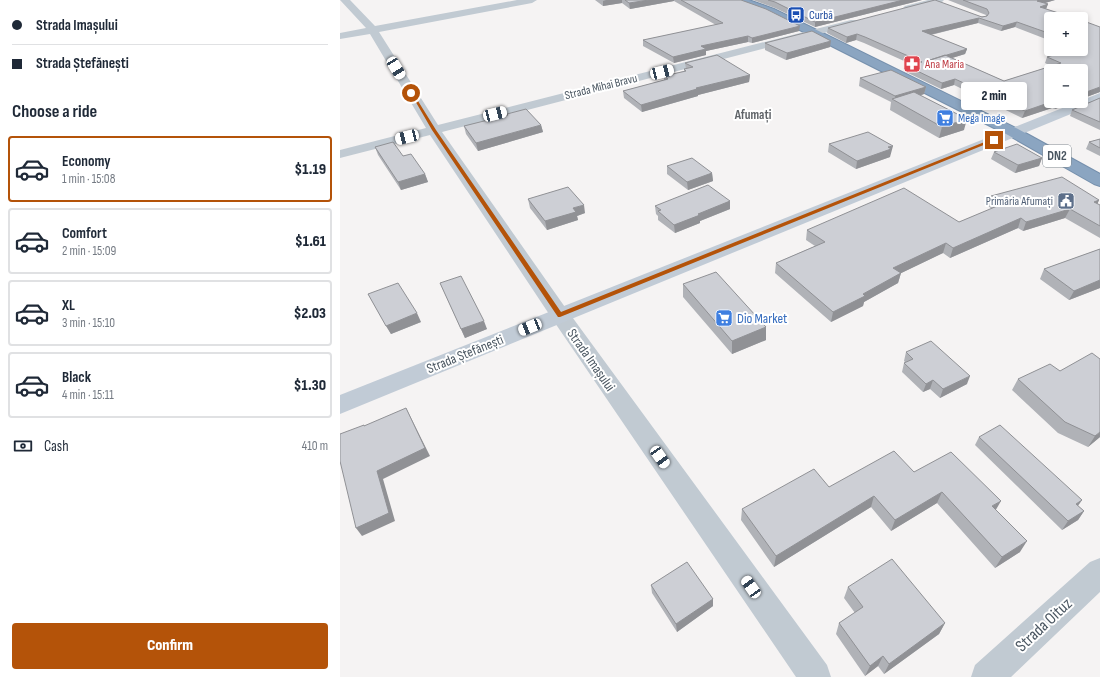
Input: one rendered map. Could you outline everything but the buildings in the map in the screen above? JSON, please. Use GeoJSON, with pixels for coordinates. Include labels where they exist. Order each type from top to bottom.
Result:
{"type":"FeatureCollection","features":[{"type":"Feature","properties":{"kind":"highway","name":"DN2"},"geometry":{"type":"LineString","coordinates":[[740,0],[770,11],[1013,132],[1100,181]]}},
{"type":"Feature","properties":{"kind":"highway","name":"DN2"},"geometry":{"type":"LineString","coordinates":[[755,0],[770,11]]}},
{"type":"Feature","properties":{"kind":"main road","name":"Strada Ștefănești"},"geometry":{"type":"LineString","coordinates":[[340,405],[1100,97]]}},
{"type":"Feature","properties":{"kind":"street","name":"Strada Imașului"},"geometry":{"type":"LineString","coordinates":[[345,0],[373,30],[434,130],[560,315],[815,677]]}},
{"type":"Feature","properties":{"kind":"street"},"geometry":{"type":"LineString","coordinates":[[340,36],[532,0]]}},
{"type":"Feature","properties":{"kind":"street"},"geometry":{"type":"LineString","coordinates":[[897,11],[940,2]]}},
{"type":"Feature","properties":{"kind":"street","name":"Strada Mihai Bravu"},"geometry":{"type":"LineString","coordinates":[[340,154],[867,19]]}},
{"type":"Feature","properties":{"kind":"street","name":"Strada Oituz"},"geometry":{"type":"LineString","coordinates":[[988,677],[1100,572]]}},
{"type":"Feature","properties":{"kind":"place","name":"Curbă"},"geometry":{"type":"Point","coordinates":[796,15]}},
{"type":"Feature","properties":{"kind":"place","name":"Ana Maria"},"geometry":{"type":"Point","coordinates":[912,64]}},
{"type":"Feature","properties":{"kind":"place","name":"Mega Image"},"geometry":{"type":"Point","coordinates":[945,118]}},
{"type":"Feature","properties":{"kind":"place","name":"Primăria Afumați"},"geometry":{"type":"Point","coordinates":[1066,201]}},
{"type":"Feature","properties":{"kind":"place","name":"Dio Market"},"geometry":{"type":"Point","coordinates":[724,318]}},
{"type":"Feature","properties":{"kind":"district","name":"Afumați"},"geometry":{"type":"Point","coordinates":[753,115]}},
{"type":"Feature","properties":{"kind":"route"},"geometry":{"type":"LineString","coordinates":[[411,93],[434,130],[560,315],[994,140]]}}]}
